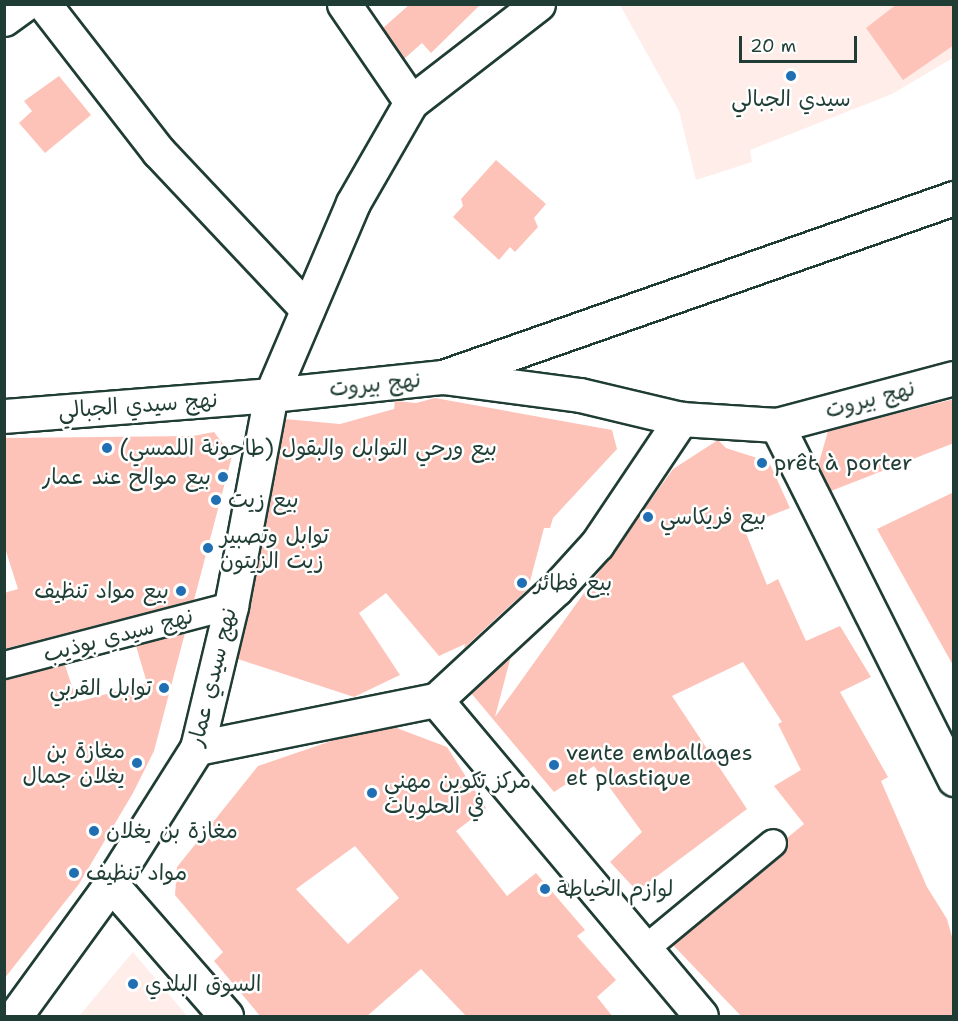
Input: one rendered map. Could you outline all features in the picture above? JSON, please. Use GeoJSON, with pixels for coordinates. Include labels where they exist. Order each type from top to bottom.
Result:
{"type":"FeatureCollection","features":[{"type":"Feature","properties":{"kind":"street"},"geometry":{"type":"LineString","coordinates":[[4,19],[25,4]]}},
{"type":"Feature","properties":{"kind":"street"},"geometry":{"type":"LineString","coordinates":[[44,4],[159,152],[307,309]]}},
{"type":"Feature","properties":{"kind":"street"},"geometry":{"type":"LineString","coordinates":[[344,4],[411,102]]}},
{"type":"Feature","properties":{"kind":"street"},"geometry":{"type":"LineString","coordinates":[[271,395],[353,203],[411,102],[538,4]]}},
{"type":"Feature","properties":{"kind":"street"},"geometry":{"type":"LineString","coordinates":[[443,377],[954,198]]}},
{"type":"Feature","properties":{"kind":"street","name":"نهج بيروت"},"geometry":{"type":"LineString","coordinates":[[271,395],[443,377],[580,395],[681,419],[777,425],[954,378]]}},
{"type":"Feature","properties":{"kind":"street","name":"نهج سيدي الجبالي"},"geometry":{"type":"LineString","coordinates":[[8,409],[271,395]]}},
{"type":"Feature","properties":{"kind":"street","name":"نهج سيدي عمار"},"geometry":{"type":"LineString","coordinates":[[15,1017],[111,884],[197,748],[231,606],[271,395]]}},
{"type":"Feature","properties":{"kind":"street"},"geometry":{"type":"LineString","coordinates":[[197,748],[436,699],[556,589],[597,544],[681,419]]}},
{"type":"Feature","properties":{"kind":"street"},"geometry":{"type":"LineString","coordinates":[[777,425],[954,779]]}},
{"type":"Feature","properties":{"kind":"street","name":"نهج سيدي بوذيب"},"geometry":{"type":"LineString","coordinates":[[4,664],[231,606]]}},
{"type":"Feature","properties":{"kind":"street"},"geometry":{"type":"LineString","coordinates":[[436,699],[701,1017]]}},
{"type":"Feature","properties":{"kind":"street"},"geometry":{"type":"LineString","coordinates":[[645,949],[773,843]]}},
{"type":"Feature","properties":{"kind":"street"},"geometry":{"type":"LineString","coordinates":[[111,884],[226,1017]]}},
{"type":"Feature","properties":{"kind":"shaded area","name":"سيدي الجبالي"},"geometry":{"type":"Polygon","coordinates":[[[620,5],[953,5],[953,58],[892,94],[750,150],[752,162],[696,180],[679,111],[620,5]]]}},
{"type":"Feature","properties":{"kind":"shaded area","name":"السوق البلدي"},"geometry":{"type":"Polygon","coordinates":[[[133,952],[187,1016],[79,1016],[133,952]]]}},
{"type":"Feature","properties":{"kind":"building"},"geometry":{"type":"Polygon","coordinates":[[[410,4],[481,4],[431,53],[422,43],[404,59],[383,28],[410,4]]]}},
{"type":"Feature","properties":{"kind":"building"},"geometry":{"type":"Polygon","coordinates":[[[897,4],[954,4],[954,45],[903,80],[866,28],[897,4]]]}},
{"type":"Feature","properties":{"kind":"building"},"geometry":{"type":"Polygon","coordinates":[[[59,76],[91,115],[45,153],[19,123],[32,111],[24,101],[59,76]]]}},
{"type":"Feature","properties":{"kind":"building"},"geometry":{"type":"Polygon","coordinates":[[[496,160],[546,204],[534,218],[538,227],[515,252],[510,247],[499,260],[453,217],[463,206],[461,199],[496,160]]]}},
{"type":"Feature","properties":{"kind":"building"},"geometry":{"type":"Polygon","coordinates":[[[435,398],[612,430],[617,449],[553,518],[550,528],[544,528],[528,589],[464,648],[465,644],[439,656],[386,593],[359,613],[400,675],[354,697],[238,659],[285,419],[340,424],[394,409],[395,401],[416,403],[435,398]]]}},
{"type":"Feature","properties":{"kind":"building"},"geometry":{"type":"Polygon","coordinates":[[[954,399],[954,443],[831,491],[818,466],[828,431],[954,399]]]}},
{"type":"Feature","properties":{"kind":"building"},"geometry":{"type":"Polygon","coordinates":[[[214,432],[232,456],[194,600],[4,649],[4,593],[18,589],[4,545],[4,438],[193,436],[214,432]]]}},
{"type":"Feature","properties":{"kind":"building"},"geometry":{"type":"Polygon","coordinates":[[[718,440],[726,448],[769,462],[790,508],[743,526],[767,585],[778,579],[806,641],[840,626],[871,677],[840,692],[888,777],[881,781],[927,887],[947,919],[954,944],[954,1017],[742,1017],[673,945],[783,855],[787,838],[804,824],[774,786],[801,770],[778,724],[782,722],[743,662],[672,696],[747,809],[637,891],[610,862],[642,832],[594,766],[554,792],[471,693],[511,656],[495,717],[673,469],[718,440]]]}},
{"type":"Feature","properties":{"kind":"building"},"geometry":{"type":"Polygon","coordinates":[[[954,492],[954,667],[877,529],[954,492]]]}},
{"type":"Feature","properties":{"kind":"building"},"geometry":{"type":"Polygon","coordinates":[[[185,633],[154,751],[133,793],[79,884],[4,979],[4,680],[65,665],[77,702],[147,683],[136,646],[185,633]]]}},
{"type":"Feature","properties":{"kind":"building"},"geometry":{"type":"Polygon","coordinates":[[[394,727],[447,747],[486,808],[456,831],[507,896],[536,873],[585,930],[577,936],[616,980],[597,997],[613,1017],[467,1017],[421,969],[366,1017],[261,1017],[214,961],[223,952],[175,895],[177,867],[258,766],[340,738],[394,727]],[[355,846],[296,889],[348,944],[399,898],[355,846]]]}},
{"type":"Feature","properties":{"kind":"place","name":"سيدي الجبالي"},"geometry":{"type":"Point","coordinates":[791,76]}},
{"type":"Feature","properties":{"kind":"place","name":"بيع ورحي التوابل والبقول (طاحونة اللمسي)"},"geometry":{"type":"Point","coordinates":[107,448]}},
{"type":"Feature","properties":{"kind":"place","name":"prêt à porter"},"geometry":{"type":"Point","coordinates":[762,463]}},
{"type":"Feature","properties":{"kind":"place","name":"بيع موالح عند عمار"},"geometry":{"type":"Point","coordinates":[223,477]}},
{"type":"Feature","properties":{"kind":"place","name":"بيع زيت"},"geometry":{"type":"Point","coordinates":[216,500]}},
{"type":"Feature","properties":{"kind":"place","name":"بيع فريكاسي"},"geometry":{"type":"Point","coordinates":[648,517]}},
{"type":"Feature","properties":{"kind":"place","name":"توابل وتصبير زيت الزيتون"},"geometry":{"type":"Point","coordinates":[208,548]}},
{"type":"Feature","properties":{"kind":"place","name":"بيع فطائر"},"geometry":{"type":"Point","coordinates":[522,583]}},
{"type":"Feature","properties":{"kind":"place","name":"بيع مواد تنظيف"},"geometry":{"type":"Point","coordinates":[181,591]}},
{"type":"Feature","properties":{"kind":"place","name":"توابل القربي"},"geometry":{"type":"Point","coordinates":[164,688]}},
{"type":"Feature","properties":{"kind":"place","name":"مغازة بن يغلان جمال"},"geometry":{"type":"Point","coordinates":[137,763]}},
{"type":"Feature","properties":{"kind":"place","name":"vente emballages et plastique"},"geometry":{"type":"Point","coordinates":[554,765]}},
{"type":"Feature","properties":{"kind":"place","name":"مركز تكوين مهني في الحلويات"},"geometry":{"type":"Point","coordinates":[372,793]}},
{"type":"Feature","properties":{"kind":"place","name":"مغازة بن يغلان"},"geometry":{"type":"Point","coordinates":[94,831]}},
{"type":"Feature","properties":{"kind":"place","name":"مواد تنظيف"},"geometry":{"type":"Point","coordinates":[74,873]}},
{"type":"Feature","properties":{"kind":"place","name":"لوازم الخياطة"},"geometry":{"type":"Point","coordinates":[545,889]}},
{"type":"Feature","properties":{"kind":"place","name":"السوق البلدي"},"geometry":{"type":"Point","coordinates":[133,984]}}]}
